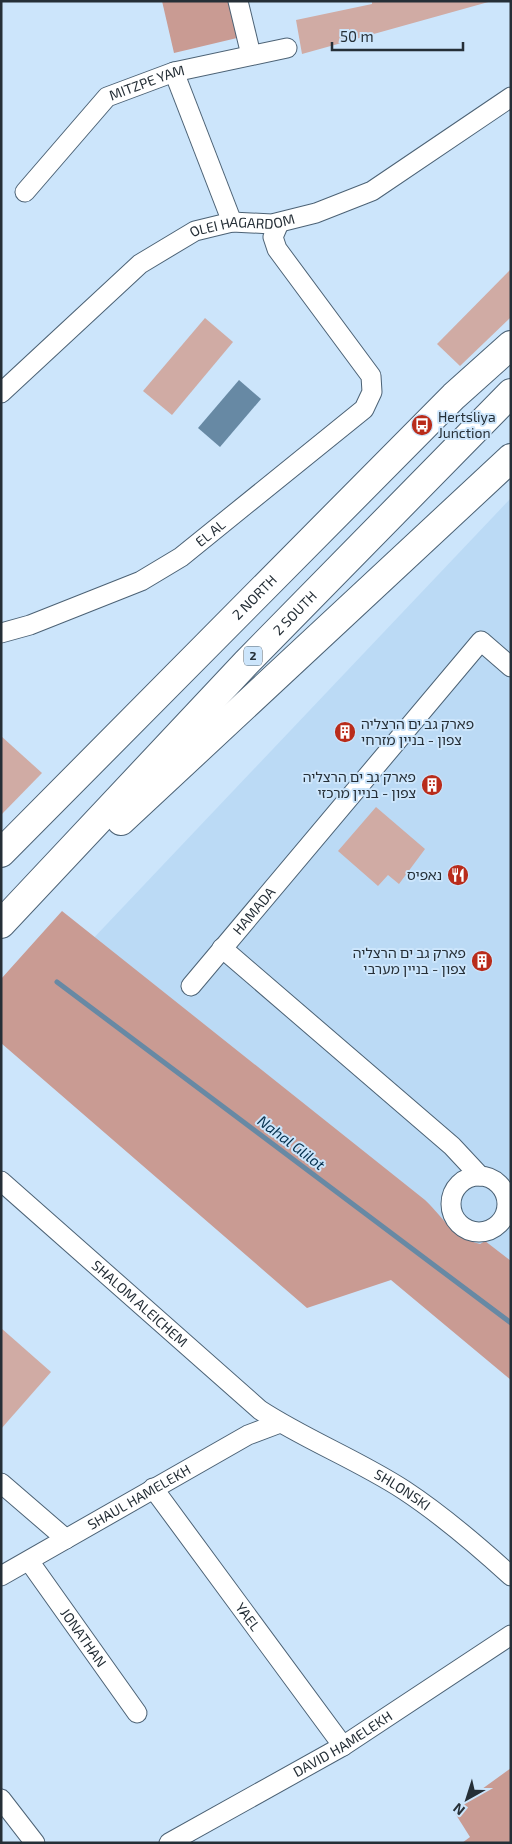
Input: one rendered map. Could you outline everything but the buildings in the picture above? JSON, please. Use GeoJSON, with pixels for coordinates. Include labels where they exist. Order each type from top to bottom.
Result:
{"type":"FeatureCollection","features":[{"type":"Feature","properties":{"kind":"highway","name":"2 NORTH"},"geometry":{"type":"LineString","coordinates":[[1,853],[454,396],[511,345]]}},
{"type":"Feature","properties":{"kind":"highway","name":"2 SOUTH"},"geometry":{"type":"LineString","coordinates":[[1,924],[246,663],[511,393]]}},
{"type":"Feature","properties":{"kind":"highway"},"geometry":{"type":"LineString","coordinates":[[1,933],[511,458]]}},
{"type":"Feature","properties":{"kind":"street"},"geometry":{"type":"LineString","coordinates":[[238,1],[251,55]]}},
{"type":"Feature","properties":{"kind":"street","name":"MITZPE YAM"},"geometry":{"type":"LineString","coordinates":[[25,192],[107,97],[174,72],[287,48]]}},
{"type":"Feature","properties":{"kind":"street"},"geometry":{"type":"LineString","coordinates":[[174,72],[232,222]]}},
{"type":"Feature","properties":{"kind":"street","name":"OLEI HAGARDOM"},"geometry":{"type":"LineString","coordinates":[[1,393],[140,264],[195,231],[232,222],[279,222],[316,213],[372,191],[511,97]]}},
{"type":"Feature","properties":{"kind":"street","name":"EL AL"},"geometry":{"type":"LineString","coordinates":[[1,633],[30,626],[142,581],[181,557],[274,485],[364,409],[372,392],[371,376],[277,249],[273,237],[279,222]]}},
{"type":"Feature","properties":{"kind":"street","name":"HAMADA"},"geometry":{"type":"LineString","coordinates":[[480,1176],[452,1146],[222,948],[481,641],[511,667]]}},
{"type":"Feature","properties":{"kind":"street"},"geometry":{"type":"LineString","coordinates":[[191,986],[222,948]]}},
{"type":"Feature","properties":{"kind":"street"},"geometry":{"type":"LineString","coordinates":[[480,1176],[507,1184],[506,1209],[500,1222],[493,1228],[483,1232],[463,1227],[456,1220],[451,1208],[451,1198],[461,1182],[480,1176]]}},
{"type":"Feature","properties":{"kind":"street","name":"SHALOM ALEICHEM"},"geometry":{"type":"LineString","coordinates":[[1,1181],[260,1410],[280,1423]]}},
{"type":"Feature","properties":{"kind":"street","name":"SHAUL HAMELEKH"},"geometry":{"type":"LineString","coordinates":[[1,1576],[248,1435],[280,1423]]}},
{"type":"Feature","properties":{"kind":"street","name":"SHLONSKI"},"geometry":{"type":"LineString","coordinates":[[280,1423],[404,1490],[454,1526],[511,1576]]}},
{"type":"Feature","properties":{"kind":"street"},"geometry":{"type":"LineString","coordinates":[[1,1483],[66,1539]]}},
{"type":"Feature","properties":{"kind":"street","name":"YAEL"},"geometry":{"type":"LineString","coordinates":[[153,1488],[342,1746]]}},
{"type":"Feature","properties":{"kind":"street","name":"JONATHAN"},"geometry":{"type":"LineString","coordinates":[[28,1561],[137,1714]]}},
{"type":"Feature","properties":{"kind":"street","name":"DAVID HAMELEKH"},"geometry":{"type":"LineString","coordinates":[[169,1843],[342,1746],[511,1635]]}},
{"type":"Feature","properties":{"kind":"street"},"geometry":{"type":"LineString","coordinates":[[1,1799],[35,1843]]}},
{"type":"Feature","properties":{"kind":"shaded area"},"geometry":{"type":"Polygon","coordinates":[[[162,1],[228,1],[237,38],[174,53],[162,1]]]}},
{"type":"Feature","properties":{"kind":"shaded area"},"geometry":{"type":"Polygon","coordinates":[[[372,1],[492,1],[302,54],[296,20],[372,4],[372,1]]]}},
{"type":"Feature","properties":{"kind":"shaded area"},"geometry":{"type":"Polygon","coordinates":[[[511,269],[511,317],[460,366],[437,344],[511,269]]]}},
{"type":"Feature","properties":{"kind":"shaded area"},"geometry":{"type":"Polygon","coordinates":[[[205,318],[233,342],[172,415],[143,391],[205,318]]]}},
{"type":"Feature","properties":{"kind":"shaded area"},"geometry":{"type":"Polygon","coordinates":[[[239,380],[261,399],[220,447],[198,428],[239,380]]]}},
{"type":"Feature","properties":{"kind":"shaded area"},"geometry":{"type":"Polygon","coordinates":[[[511,498],[511,1274],[88,944],[511,498]]]}},
{"type":"Feature","properties":{"kind":"shaded area"},"geometry":{"type":"Polygon","coordinates":[[[1,736],[42,773],[1,815],[1,736]]]}},
{"type":"Feature","properties":{"kind":"shaded area"},"geometry":{"type":"Polygon","coordinates":[[[376,807],[425,849],[399,884],[388,875],[378,886],[338,851],[376,807]]]}},
{"type":"Feature","properties":{"kind":"shaded area"},"geometry":{"type":"Polygon","coordinates":[[[62,911],[425,1200],[455,1232],[470,1241],[480,1244],[485,1241],[511,1261],[511,1380],[391,1280],[307,1308],[1,1043],[1,979],[62,911]]]}},
{"type":"Feature","properties":{"kind":"shaded area"},"geometry":{"type":"Polygon","coordinates":[[[1,1328],[51,1372],[1,1429],[1,1328]]]}},
{"type":"Feature","properties":{"kind":"shaded area"},"geometry":{"type":"Polygon","coordinates":[[[511,1768],[511,1843],[462,1843],[470,1837],[453,1810],[511,1768]]]}},
{"type":"Feature","properties":{"kind":"waterway","name":"Nahal Glilot"},"geometry":{"type":"LineString","coordinates":[[57,982],[511,1323]]}},
{"type":"Feature","properties":{"kind":"place","name":"Hertsliya Junction"},"geometry":{"type":"Point","coordinates":[422,425]}},
{"type":"Feature","properties":{"kind":"place","name":"פארק גב ים הרצליה צפון - בניין מזרחי"},"geometry":{"type":"Point","coordinates":[345,732]}},
{"type":"Feature","properties":{"kind":"place","name":"פארק גב ים הרצליה צפון - בניין מרכזי"},"geometry":{"type":"Point","coordinates":[432,785]}},
{"type":"Feature","properties":{"kind":"place","name":"נאפיס"},"geometry":{"type":"Point","coordinates":[458,875]}},
{"type":"Feature","properties":{"kind":"place","name":"פארק גב ים הרצליה צפון - בניין מערבי"},"geometry":{"type":"Point","coordinates":[482,961]}}]}
